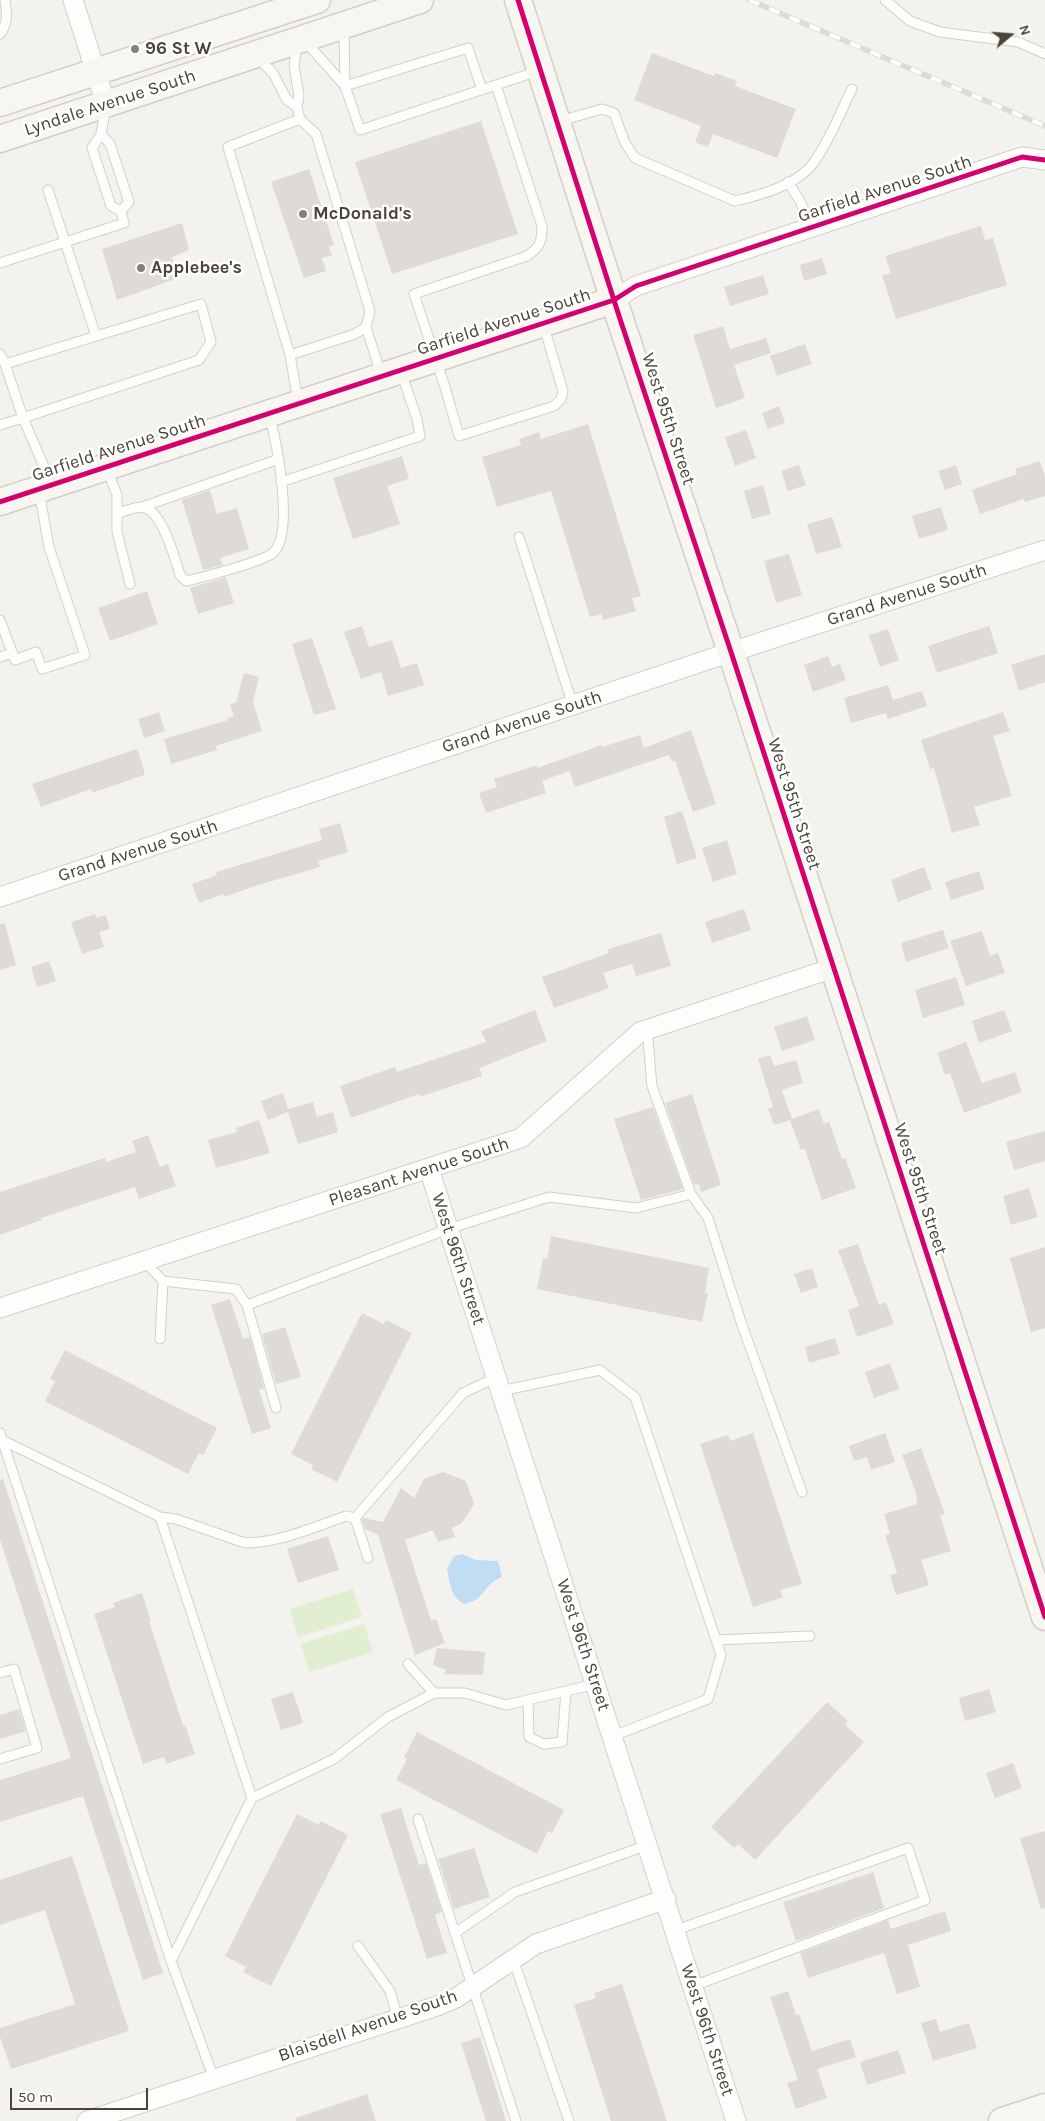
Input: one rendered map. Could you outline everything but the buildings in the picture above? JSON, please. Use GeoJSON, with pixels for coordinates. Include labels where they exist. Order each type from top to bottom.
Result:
{"type":"FeatureCollection","features":[{"type":"Feature","properties":{"kind":"street"},"geometry":{"type":"LineString","coordinates":[[73,0],[106,104]]}},
{"type":"Feature","properties":{"kind":"street","name":"Lyndale Avenue South"},"geometry":{"type":"LineString","coordinates":[[0,102],[317,0]]}},
{"type":"Feature","properties":{"kind":"street","name":"Lyndale Avenue South"},"geometry":{"type":"LineString","coordinates":[[0,140],[420,0]]}},
{"type":"Feature","properties":{"kind":"street","name":"West 95th Street"},"geometry":{"type":"LineString","coordinates":[[518,0],[614,300],[731,652],[832,968],[1045,1617]]}},
{"type":"Feature","properties":{"kind":"street","name":"Garfield Avenue South"},"geometry":{"type":"LineString","coordinates":[[0,502],[543,324],[614,300],[636,286],[1022,157],[1043,159]]}},
{"type":"Feature","properties":{"kind":"street","name":"Grand Avenue South"},"geometry":{"type":"LineString","coordinates":[[0,897],[731,652],[1045,550]]}},
{"type":"Feature","properties":{"kind":"street","name":"Pleasant Avenue South"},"geometry":{"type":"LineString","coordinates":[[0,1308],[521,1138],[640,1032],[832,968]]}},
{"type":"Feature","properties":{"kind":"street","name":"West 96th Street"},"geometry":{"type":"LineString","coordinates":[[429,1169],[676,1930],[736,2121]]}},
{"type":"Feature","properties":{"kind":"street","name":"Blaisdell Avenue South"},"geometry":{"type":"LineString","coordinates":[[87,2121],[444,2003],[456,1998],[536,1944],[666,1900]]}},
{"type":"Feature","properties":{"kind":"street"},"geometry":{"type":"LineString","coordinates":[[1002,2121],[1045,2107]]}},
{"type":"Feature","properties":{"kind":"lane"},"geometry":{"type":"LineString","coordinates":[[0,34],[5,28],[7,13],[5,0]]}},
{"type":"Feature","properties":{"kind":"lane"},"geometry":{"type":"LineString","coordinates":[[886,0],[910,21],[940,32],[1018,42],[1045,54]]}},
{"type":"Feature","properties":{"kind":"lane"},"geometry":{"type":"LineString","coordinates":[[344,25],[345,86],[360,130],[540,71]]}},
{"type":"Feature","properties":{"kind":"lane"},"geometry":{"type":"LineString","coordinates":[[300,40],[345,86]]}},
{"type":"Feature","properties":{"kind":"lane"},"geometry":{"type":"LineString","coordinates":[[281,482],[420,436],[417,420],[366,327],[370,311],[316,134],[300,119],[297,107],[298,96],[294,66],[300,40]]}},
{"type":"Feature","properties":{"kind":"lane"},"geometry":{"type":"LineString","coordinates":[[345,86],[468,48],[482,90]]}},
{"type":"Feature","properties":{"kind":"lane"},"geometry":{"type":"LineString","coordinates":[[255,55],[273,73],[287,100],[297,107]]}},
{"type":"Feature","properties":{"kind":"lane"},"geometry":{"type":"LineString","coordinates":[[496,85],[542,226],[542,240],[528,256],[414,294],[459,436],[554,406],[561,399],[563,391],[558,370],[543,324]]}},
{"type":"Feature","properties":{"kind":"lane"},"geometry":{"type":"LineString","coordinates":[[557,122],[602,109],[614,113],[625,143],[634,158],[735,201],[751,197],[788,182],[814,163],[852,89]]}},
{"type":"Feature","properties":{"kind":"lane"},"geometry":{"type":"LineString","coordinates":[[0,263],[124,223],[121,211],[111,206],[92,148],[101,134],[106,104]]}},
{"type":"Feature","properties":{"kind":"lane"},"geometry":{"type":"LineString","coordinates":[[299,404],[290,355],[228,147],[300,119]]}},
{"type":"Feature","properties":{"kind":"lane"},"geometry":{"type":"LineString","coordinates":[[101,134],[110,144],[128,202],[121,211]]}},
{"type":"Feature","properties":{"kind":"lane"},"geometry":{"type":"LineString","coordinates":[[788,182],[800,201],[811,228]]}},
{"type":"Feature","properties":{"kind":"lane"},"geometry":{"type":"LineString","coordinates":[[48,190],[96,336]]}},
{"type":"Feature","properties":{"kind":"lane"},"geometry":{"type":"LineString","coordinates":[[0,425],[199,360],[211,342],[201,304],[5,364]]}},
{"type":"Feature","properties":{"kind":"lane"},"geometry":{"type":"LineString","coordinates":[[290,355],[355,334],[366,327]]}},
{"type":"Feature","properties":{"kind":"lane"},"geometry":{"type":"LineString","coordinates":[[0,354],[5,364],[45,487],[49,547],[86,655],[42,669],[36,652],[15,660],[0,620]]}},
{"type":"Feature","properties":{"kind":"lane"},"geometry":{"type":"LineString","coordinates":[[142,507],[149,509],[161,523],[180,574],[186,581],[213,575],[272,554],[281,541],[283,507],[279,459],[269,414]]}},
{"type":"Feature","properties":{"kind":"lane"},"geometry":{"type":"LineString","coordinates":[[117,514],[279,459]]}},
{"type":"Feature","properties":{"kind":"lane"},"geometry":{"type":"LineString","coordinates":[[106,467],[117,495],[117,532],[130,584]]}},
{"type":"Feature","properties":{"kind":"lane"},"geometry":{"type":"LineString","coordinates":[[519,538],[573,706]]}},
{"type":"Feature","properties":{"kind":"lane"},"geometry":{"type":"LineString","coordinates":[[0,657],[13,653]]}},
{"type":"Feature","properties":{"kind":"lane"},"geometry":{"type":"LineString","coordinates":[[647,1029],[652,1086],[691,1194],[708,1218],[741,1322],[802,1492]]}},
{"type":"Feature","properties":{"kind":"lane"},"geometry":{"type":"LineString","coordinates":[[247,1305],[448,1229],[549,1198],[636,1208],[691,1194]]}},
{"type":"Feature","properties":{"kind":"lane"},"geometry":{"type":"LineString","coordinates":[[144,1261],[163,1281],[236,1289],[247,1305],[276,1408]]}},
{"type":"Feature","properties":{"kind":"lane"},"geometry":{"type":"LineString","coordinates":[[160,1339],[163,1281]]}},
{"type":"Feature","properties":{"kind":"lane"},"geometry":{"type":"LineString","coordinates":[[355,1518],[463,1393],[499,1384],[600,1370],[635,1397],[721,1655],[708,1700],[613,1736]]}},
{"type":"Feature","properties":{"kind":"lane"},"geometry":{"type":"LineString","coordinates":[[1,1436],[160,1517],[176,1519],[251,1543],[270,1540],[346,1516],[355,1518]]}},
{"type":"Feature","properties":{"kind":"lane"},"geometry":{"type":"LineString","coordinates":[[1,1436],[171,1961],[214,2079]]}},
{"type":"Feature","properties":{"kind":"lane"},"geometry":{"type":"LineString","coordinates":[[160,1517],[252,1798]]}},
{"type":"Feature","properties":{"kind":"lane"},"geometry":{"type":"LineString","coordinates":[[355,1518],[368,1558]]}},
{"type":"Feature","properties":{"kind":"lane"},"geometry":{"type":"LineString","coordinates":[[716,1640],[810,1636]]}},
{"type":"Feature","properties":{"kind":"lane"},"geometry":{"type":"LineString","coordinates":[[408,1664],[434,1692]]}},
{"type":"Feature","properties":{"kind":"lane"},"geometry":{"type":"LineString","coordinates":[[0,1674],[14,1669],[37,1748],[0,1760]]}},
{"type":"Feature","properties":{"kind":"lane"},"geometry":{"type":"LineString","coordinates":[[171,1961],[252,1798],[334,1759],[388,1717],[434,1692],[465,1693],[506,1705],[596,1684]]}},
{"type":"Feature","properties":{"kind":"lane"},"geometry":{"type":"LineString","coordinates":[[528,1700],[529,1738],[544,1744],[562,1742],[566,1691]]}},
{"type":"Feature","properties":{"kind":"lane"},"geometry":{"type":"LineString","coordinates":[[418,1819],[516,2121]]}},
{"type":"Feature","properties":{"kind":"lane"},"geometry":{"type":"LineString","coordinates":[[455,1933],[515,1892],[648,1845]]}},
{"type":"Feature","properties":{"kind":"lane"},"geometry":{"type":"LineString","coordinates":[[676,1930],[908,1848],[925,1900],[694,1986]]}},
{"type":"Feature","properties":{"kind":"lane"},"geometry":{"type":"LineString","coordinates":[[358,1946],[390,1991],[398,2018]]}},
{"type":"Feature","properties":{"kind":"lane"},"geometry":{"type":"LineString","coordinates":[[513,1960],[569,2121]]}},
{"type":"Feature","properties":{"kind":"green space"},"geometry":{"type":"Polygon","coordinates":[[[353,1589],[362,1617],[298,1637],[290,1609],[353,1589]]]}},
{"type":"Feature","properties":{"kind":"green space"},"geometry":{"type":"Polygon","coordinates":[[[364,1624],[373,1652],[309,1672],[301,1644],[364,1624]]]}},
{"type":"Feature","properties":{"kind":"water"},"geometry":{"type":"Polygon","coordinates":[[[462,1554],[476,1560],[498,1561],[502,1577],[491,1584],[476,1599],[464,1604],[454,1594],[447,1569],[454,1556],[462,1554]]]}},
{"type":"Feature","properties":{"kind":"railway"},"geometry":{"type":"LineString","coordinates":[[749,0],[1045,126]]}},
{"type":"Feature","properties":{"kind":"cycle path"},"geometry":{"type":"LineString","coordinates":[[518,0],[620,319],[731,652],[1045,1617]]}},
{"type":"Feature","properties":{"kind":"cycle path"},"geometry":{"type":"LineString","coordinates":[[0,502],[614,300],[636,286],[1022,157],[1045,160]]}},
{"type":"Feature","properties":{"kind":"place","name":"96 St W"},"geometry":{"type":"Point","coordinates":[135,49]}},
{"type":"Feature","properties":{"kind":"place","name":"McDonald's"},"geometry":{"type":"Point","coordinates":[303,214]}},
{"type":"Feature","properties":{"kind":"place","name":"Applebee's"},"geometry":{"type":"Point","coordinates":[141,268]}}]}
